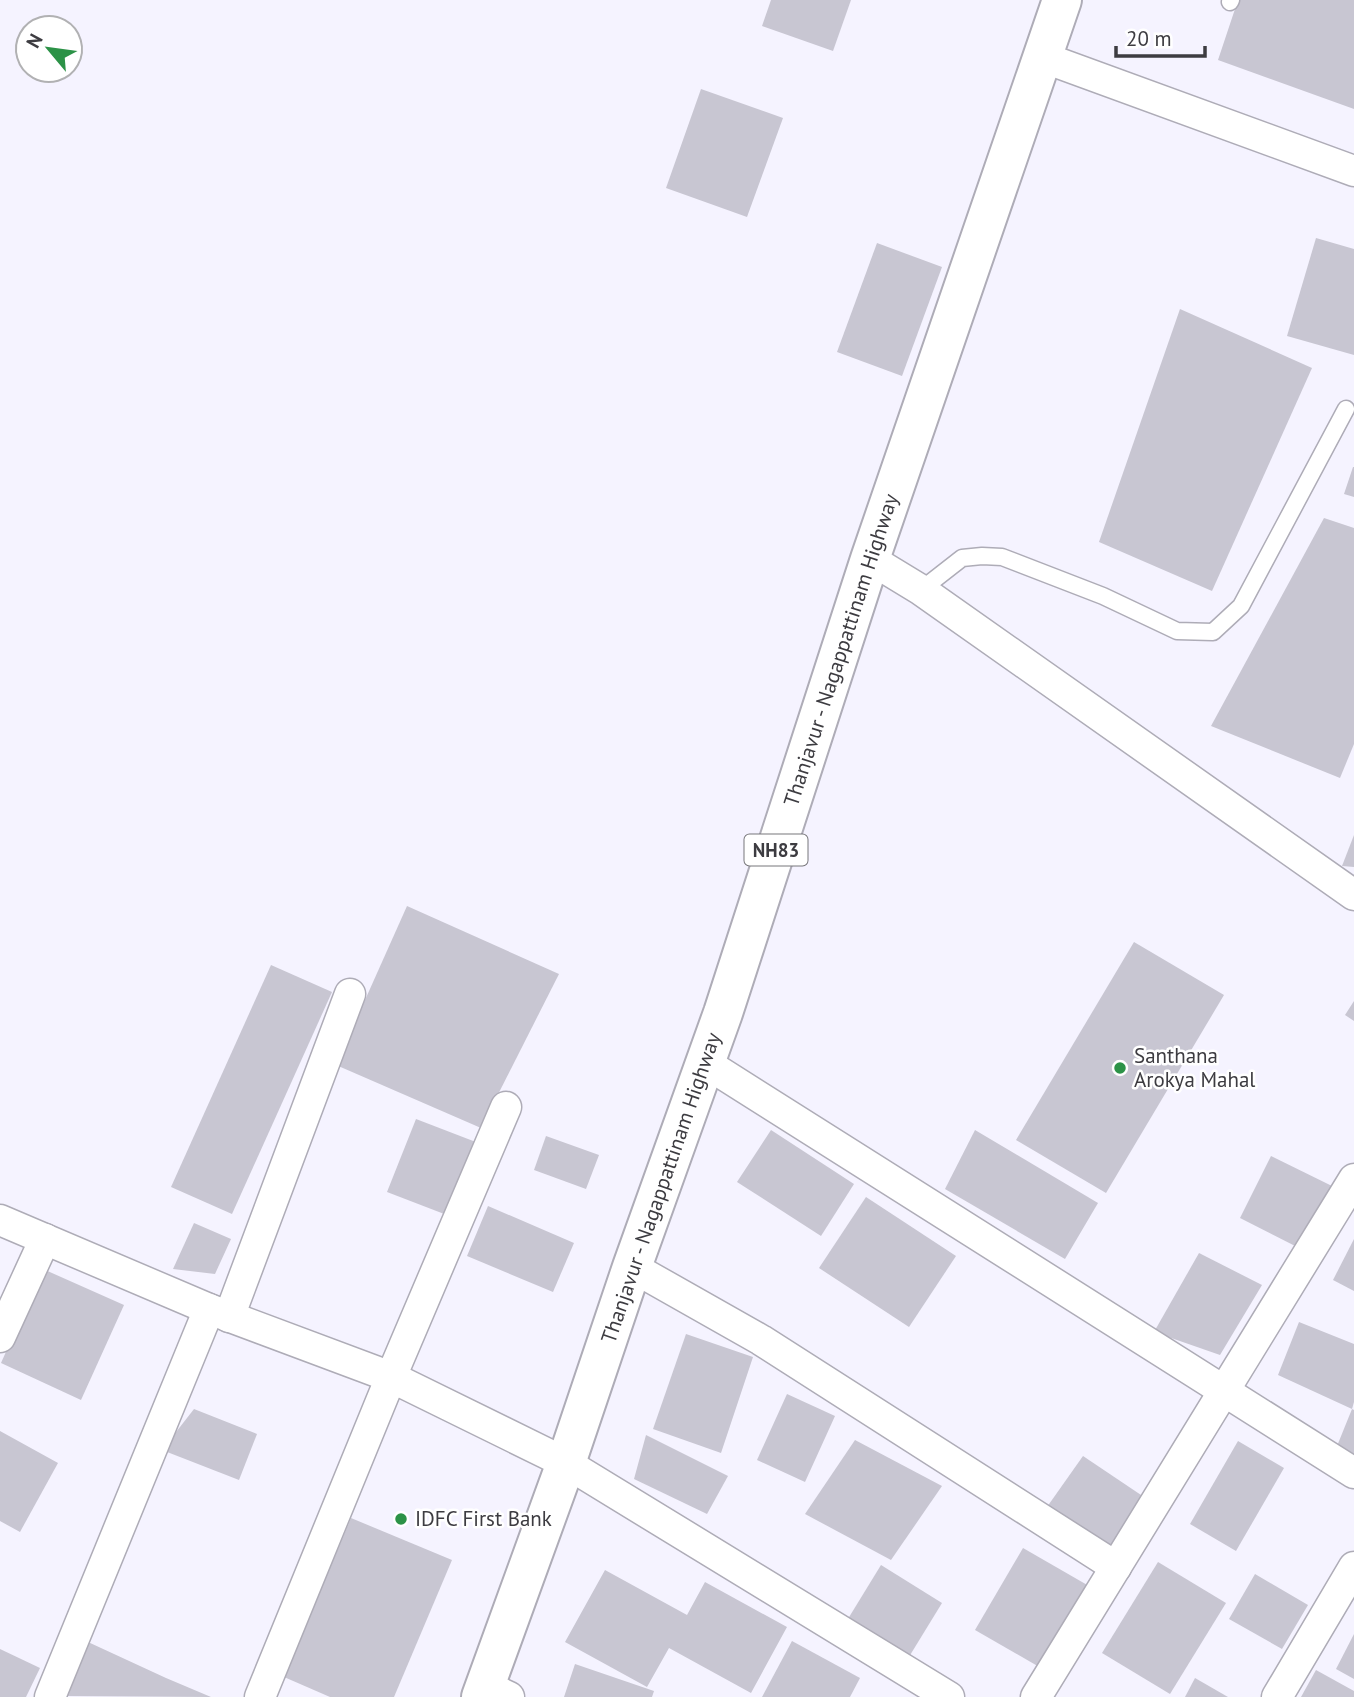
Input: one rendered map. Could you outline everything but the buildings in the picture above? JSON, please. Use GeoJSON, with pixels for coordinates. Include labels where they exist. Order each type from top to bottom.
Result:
{"type":"FeatureCollection","features":[{"type":"Feature","properties":{"kind":"highway","name":"Thanjavur - Nagappattinam Highway"},"geometry":{"type":"LineString","coordinates":[[492,1693],[632,1267],[723,1013],[870,559],[1062,0]]}},
{"type":"Feature","properties":{"kind":"street"},"geometry":{"type":"LineString","coordinates":[[1042,57],[1354,171]]}},
{"type":"Feature","properties":{"kind":"street"},"geometry":{"type":"LineString","coordinates":[[870,559],[921,590],[1354,895]]}},
{"type":"Feature","properties":{"kind":"street"},"geometry":{"type":"LineString","coordinates":[[50,1697],[219,1313],[350,994]]}},
{"type":"Feature","properties":{"kind":"street"},"geometry":{"type":"LineString","coordinates":[[704,1062],[1354,1473]]}},
{"type":"Feature","properties":{"kind":"street"},"geometry":{"type":"LineString","coordinates":[[260,1697],[391,1377],[506,1107]]}},
{"type":"Feature","properties":{"kind":"street"},"geometry":{"type":"LineString","coordinates":[[1036,1697],[1354,1179]]}},
{"type":"Feature","properties":{"kind":"street"},"geometry":{"type":"LineString","coordinates":[[0,1220],[219,1313],[391,1377],[566,1463],[949,1697]]}},
{"type":"Feature","properties":{"kind":"street"},"geometry":{"type":"LineString","coordinates":[[0,1337],[45,1239]]}},
{"type":"Feature","properties":{"kind":"street"},"geometry":{"type":"LineString","coordinates":[[632,1267],[761,1340],[1116,1567]]}},
{"type":"Feature","properties":{"kind":"street"},"geometry":{"type":"LineString","coordinates":[[1277,1697],[1354,1567]]}},
{"type":"Feature","properties":{"kind":"lane"},"geometry":{"type":"LineString","coordinates":[[921,590],[961,558],[1002,557],[1103,596],[1177,631],[1213,632],[1241,606],[1346,409]]}},
{"type":"Feature","properties":{"kind":"place","name":"Santhana Arokya Mahal"},"geometry":{"type":"Point","coordinates":[1120,1068]}},
{"type":"Feature","properties":{"kind":"place","name":"IDFC First Bank"},"geometry":{"type":"Point","coordinates":[401,1519]}}]}
